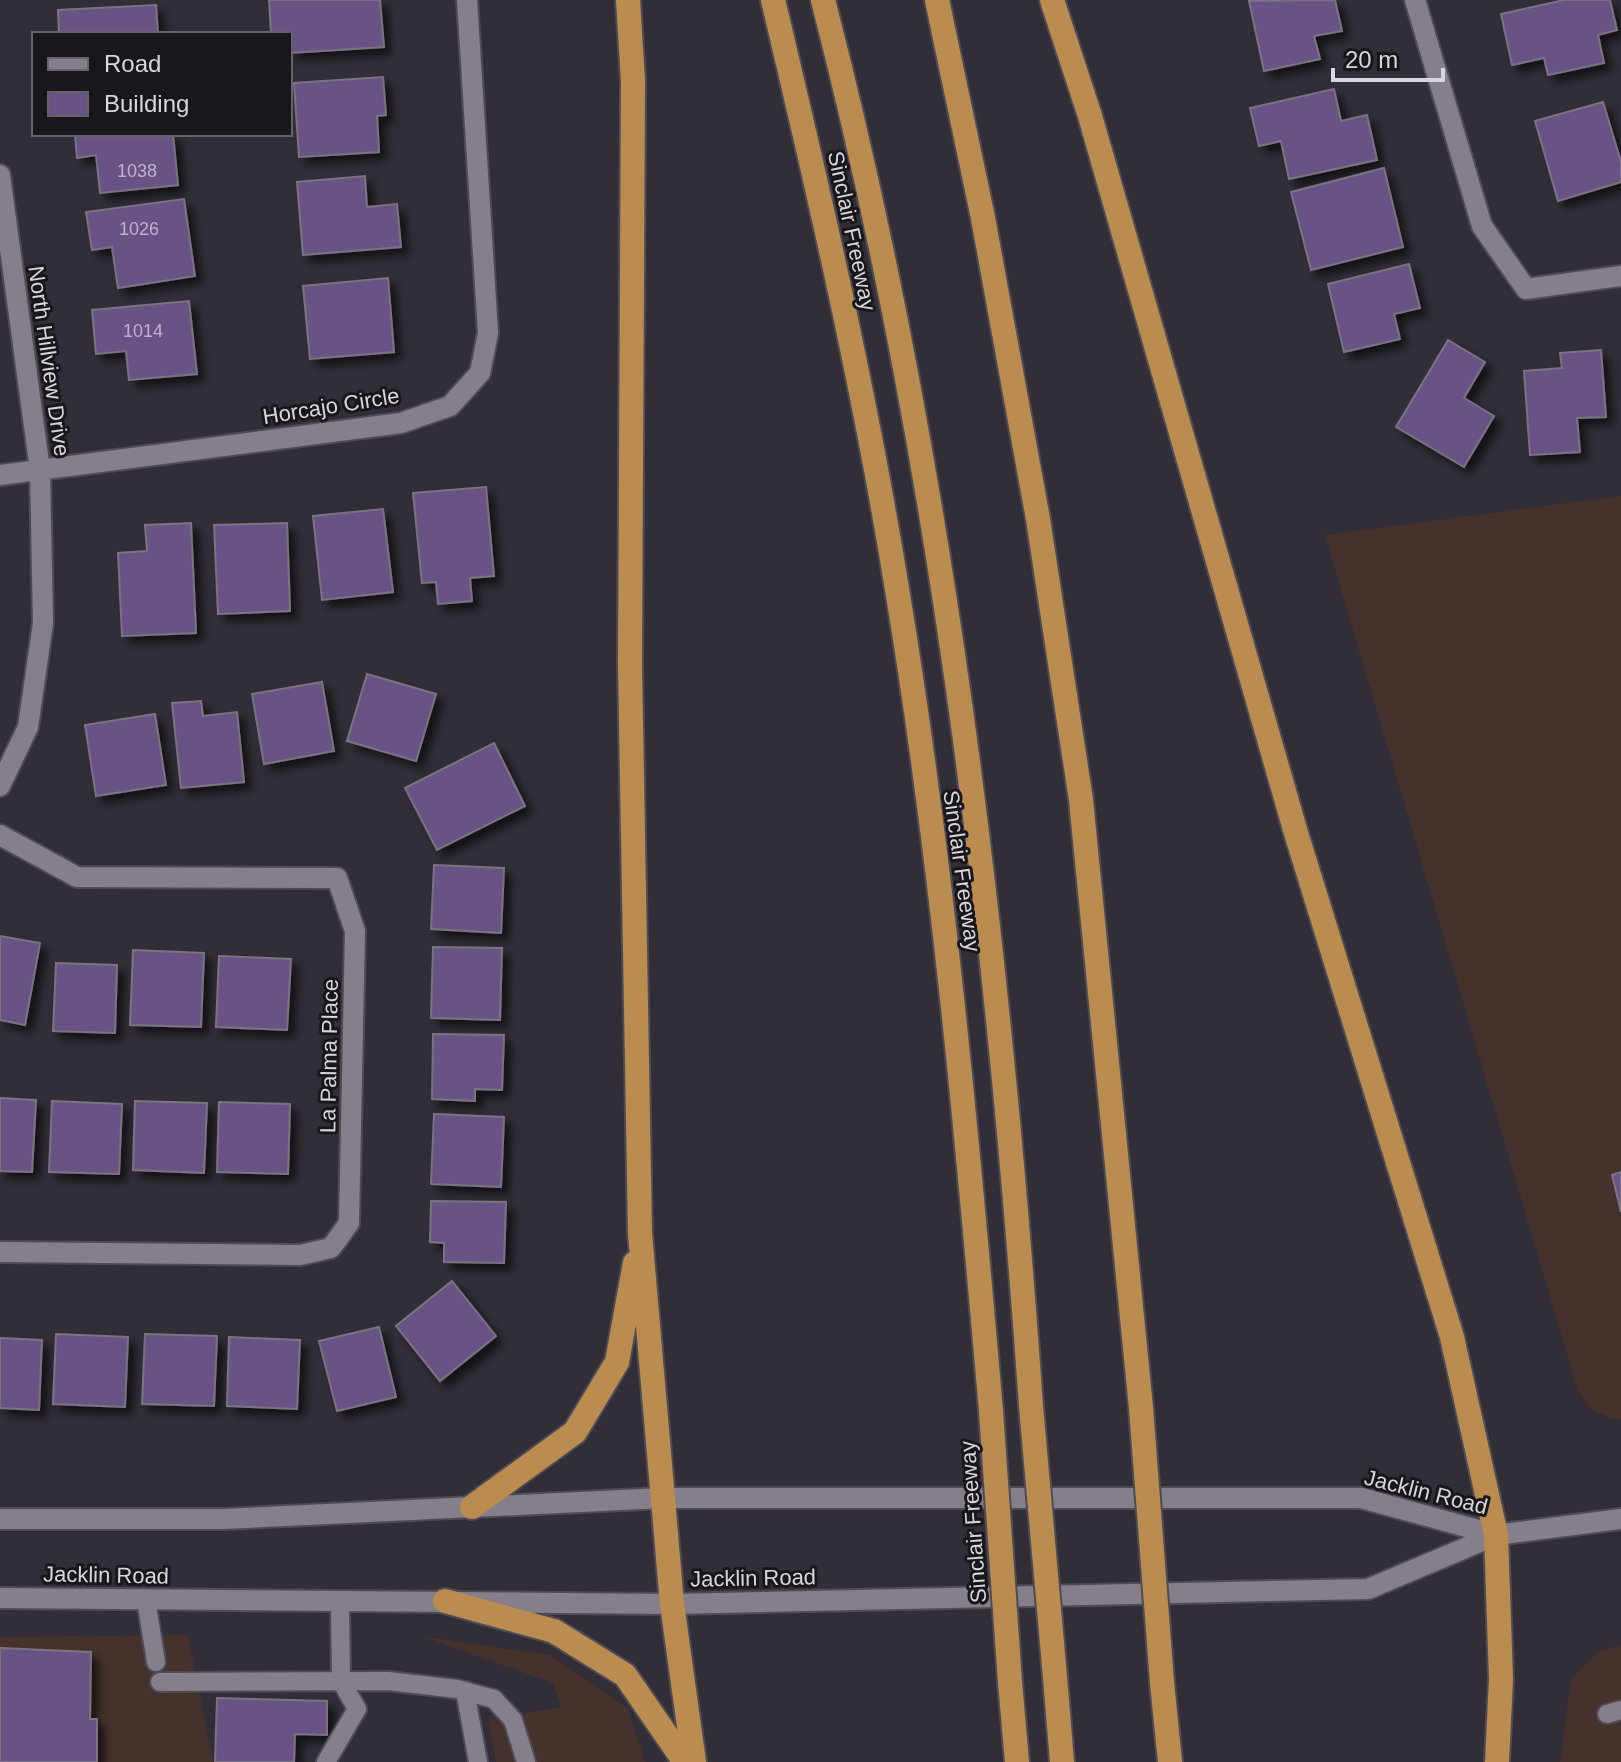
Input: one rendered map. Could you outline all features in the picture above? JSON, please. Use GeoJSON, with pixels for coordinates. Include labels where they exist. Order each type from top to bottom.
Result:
{"type":"FeatureCollection","features":[{"type":"Feature","properties":{"kind":"highway"},"geometry":{"type":"LineString","coordinates":[[628,0],[633,81],[630,665],[640,1233],[672,1604],[694,1762]]}},
{"type":"Feature","properties":{"kind":"highway","name":"Sinclair Freeway"},"geometry":{"type":"LineString","coordinates":[[773,0],[835,270],[896,583],[952,988],[991,1411],[1017,1762]]}},
{"type":"Feature","properties":{"kind":"highway"},"geometry":{"type":"LineString","coordinates":[[823,0],[872,198],[915,414],[954,647],[1008,1102],[1062,1762]]}},
{"type":"Feature","properties":{"kind":"highway"},"geometry":{"type":"LineString","coordinates":[[937,0],[983,218],[1038,519],[1079,784],[1141,1408],[1170,1762]]}},
{"type":"Feature","properties":{"kind":"highway"},"geometry":{"type":"LineString","coordinates":[[1052,0],[1090,116],[1296,833],[1452,1337],[1496,1535],[1501,1679],[1497,1762]]}},
{"type":"Feature","properties":{"kind":"highway"},"geometry":{"type":"LineString","coordinates":[[472,1507],[575,1432],[617,1362],[640,1233]]}},
{"type":"Feature","properties":{"kind":"highway"},"geometry":{"type":"LineString","coordinates":[[445,1601],[554,1631],[625,1675],[685,1762]]}},
{"type":"Feature","properties":{"kind":"main road","name":"Horcajo Circle"},"geometry":{"type":"LineString","coordinates":[[0,475],[401,423],[450,406],[480,373],[488,333],[467,0]]}},
{"type":"Feature","properties":{"kind":"main road"},"geometry":{"type":"LineString","coordinates":[[1415,0],[1482,226],[1526,289],[1621,276]]}},
{"type":"Feature","properties":{"kind":"main road","name":"North Hillview Drive"},"geometry":{"type":"LineString","coordinates":[[0,175],[40,470],[43,623],[28,727],[0,786]]}},
{"type":"Feature","properties":{"kind":"main road","name":"La Palma Place"},"geometry":{"type":"LineString","coordinates":[[0,835],[77,877],[337,878],[355,931],[349,1223],[331,1248],[300,1255],[0,1252]]}},
{"type":"Feature","properties":{"kind":"main road","name":"Jacklin Road"},"geometry":{"type":"LineString","coordinates":[[0,1519],[223,1519],[663,1498],[1361,1498],[1496,1535]]}},
{"type":"Feature","properties":{"kind":"main road","name":"Jacklin Road"},"geometry":{"type":"LineString","coordinates":[[0,1598],[672,1604],[1368,1589],[1496,1535],[1621,1519]]}},
{"type":"Feature","properties":{"kind":"lane"},"geometry":{"type":"LineString","coordinates":[[146,1600],[156,1662]]}},
{"type":"Feature","properties":{"kind":"lane"},"geometry":{"type":"LineString","coordinates":[[326,1762],[357,1709],[341,1681],[340,1601]]}},
{"type":"Feature","properties":{"kind":"lane"},"geometry":{"type":"LineString","coordinates":[[160,1682],[388,1681],[465,1691],[494,1699],[513,1720],[526,1762]]}},
{"type":"Feature","properties":{"kind":"lane"},"geometry":{"type":"LineString","coordinates":[[465,1691],[478,1762]]}},
{"type":"Feature","properties":{"kind":"shaded area"},"geometry":{"type":"Polygon","coordinates":[[[1621,496],[1621,1419],[1611,1419],[1590,1408],[1578,1391],[1325,535],[1621,496]]]}},
{"type":"Feature","properties":{"kind":"shaded area"},"geometry":{"type":"Polygon","coordinates":[[[188,1635],[213,1762],[0,1762],[0,1637],[188,1635]]]}},
{"type":"Feature","properties":{"kind":"shaded area"},"geometry":{"type":"Polygon","coordinates":[[[420,1636],[550,1655],[628,1709],[645,1762],[496,1762],[488,1720],[561,1707],[553,1683],[420,1636]]]}},
{"type":"Feature","properties":{"kind":"shaded area"},"geometry":{"type":"Polygon","coordinates":[[[1621,1645],[1621,1762],[1560,1762],[1571,1680],[1596,1653],[1621,1645]]]}},
{"type":"Feature","properties":{"kind":"building"},"geometry":{"type":"Polygon","coordinates":[[[269,0],[380,0],[384,47],[292,53],[292,32],[271,32],[269,0]]]}},
{"type":"Feature","properties":{"kind":"building"},"geometry":{"type":"Polygon","coordinates":[[[1335,0],[1342,31],[1314,36],[1320,59],[1264,71],[1249,1],[1335,0]]]}},
{"type":"Feature","properties":{"kind":"building"},"geometry":{"type":"Polygon","coordinates":[[[1564,0],[1610,0],[1617,30],[1598,35],[1604,63],[1548,75],[1544,58],[1512,65],[1501,14],[1564,0]]]}},
{"type":"Feature","properties":{"kind":"building"},"geometry":{"type":"Polygon","coordinates":[[[156,5],[158,32],[59,32],[58,10],[156,5]]]}},
{"type":"Feature","properties":{"kind":"building"},"geometry":{"type":"Polygon","coordinates":[[[383,77],[386,115],[377,116],[379,152],[299,157],[294,83],[383,77]]]}},
{"type":"Feature","properties":{"kind":"building"},"geometry":{"type":"Polygon","coordinates":[[[1334,89],[1341,121],[1367,115],[1377,160],[1289,179],[1281,141],[1259,146],[1250,108],[1334,89]]]}},
{"type":"Feature","properties":{"kind":"building"},"geometry":{"type":"Polygon","coordinates":[[[1603,102],[1621,162],[1621,182],[1558,201],[1535,121],[1603,102]]]}},
{"type":"Feature","properties":{"kind":"building"},"geometry":{"type":"Polygon","coordinates":[[[75,136],[173,136],[178,185],[100,193],[96,155],[77,158],[75,136]]]}},
{"type":"Feature","properties":{"kind":"building"},"geometry":{"type":"Polygon","coordinates":[[[1384,168],[1403,247],[1311,270],[1291,192],[1384,168]]]}},
{"type":"Feature","properties":{"kind":"building"},"geometry":{"type":"Polygon","coordinates":[[[365,176],[367,207],[397,204],[401,247],[303,255],[297,182],[365,176]]]}},
{"type":"Feature","properties":{"kind":"building"},"geometry":{"type":"Polygon","coordinates":[[[184,199],[195,276],[118,288],[112,247],[92,250],[86,212],[184,199]]]}},
{"type":"Feature","properties":{"kind":"building"},"geometry":{"type":"Polygon","coordinates":[[[1409,264],[1420,308],[1394,314],[1400,339],[1344,352],[1328,284],[1409,264]]]}},
{"type":"Feature","properties":{"kind":"building"},"geometry":{"type":"Polygon","coordinates":[[[388,278],[394,352],[310,359],[303,286],[388,278]]]}},
{"type":"Feature","properties":{"kind":"building"},"geometry":{"type":"Polygon","coordinates":[[[189,301],[197,374],[129,380],[126,351],[96,354],[92,310],[189,301]]]}},
{"type":"Feature","properties":{"kind":"building"},"geometry":{"type":"Polygon","coordinates":[[[1448,340],[1485,362],[1464,398],[1494,416],[1464,467],[1396,427],[1448,340]]]}},
{"type":"Feature","properties":{"kind":"building"},"geometry":{"type":"Polygon","coordinates":[[[1601,350],[1606,417],[1577,418],[1580,452],[1530,455],[1524,371],[1562,368],[1560,353],[1601,350]]]}},
{"type":"Feature","properties":{"kind":"building"},"geometry":{"type":"Polygon","coordinates":[[[486,487],[494,576],[470,578],[472,601],[438,604],[436,582],[422,583],[413,493],[486,487]]]}},
{"type":"Feature","properties":{"kind":"building"},"geometry":{"type":"Polygon","coordinates":[[[383,509],[393,592],[322,600],[313,516],[383,509]]]}},
{"type":"Feature","properties":{"kind":"building"},"geometry":{"type":"Polygon","coordinates":[[[191,523],[196,633],[122,636],[118,553],[147,551],[145,525],[191,523]]]}},
{"type":"Feature","properties":{"kind":"building"},"geometry":{"type":"Polygon","coordinates":[[[287,523],[290,611],[218,614],[214,525],[287,523]]]}},
{"type":"Feature","properties":{"kind":"building"},"geometry":{"type":"Polygon","coordinates":[[[367,674],[436,694],[416,761],[347,741],[367,674]]]}},
{"type":"Feature","properties":{"kind":"building"},"geometry":{"type":"Polygon","coordinates":[[[322,682],[334,751],[264,764],[252,694],[322,682]]]}},
{"type":"Feature","properties":{"kind":"building"},"geometry":{"type":"Polygon","coordinates":[[[201,701],[203,716],[237,712],[244,782],[181,788],[172,703],[201,701]]]}},
{"type":"Feature","properties":{"kind":"building"},"geometry":{"type":"Polygon","coordinates":[[[155,714],[166,785],[96,796],[85,725],[155,714]]]}},
{"type":"Feature","properties":{"kind":"building"},"geometry":{"type":"Polygon","coordinates":[[[494,743],[525,806],[437,850],[405,788],[494,743]]]}},
{"type":"Feature","properties":{"kind":"building"},"geometry":{"type":"Polygon","coordinates":[[[434,865],[504,868],[501,933],[431,929],[434,865]]]}},
{"type":"Feature","properties":{"kind":"building"},"geometry":{"type":"Polygon","coordinates":[[[0,936],[40,943],[25,1025],[0,1020],[0,936]]]}},
{"type":"Feature","properties":{"kind":"building"},"geometry":{"type":"Polygon","coordinates":[[[433,947],[502,948],[500,1020],[431,1018],[433,947]]]}},
{"type":"Feature","properties":{"kind":"building"},"geometry":{"type":"Polygon","coordinates":[[[133,950],[204,953],[201,1027],[130,1025],[133,950]]]}},
{"type":"Feature","properties":{"kind":"building"},"geometry":{"type":"Polygon","coordinates":[[[219,956],[291,959],[287,1030],[216,1027],[219,956]]]}},
{"type":"Feature","properties":{"kind":"building"},"geometry":{"type":"Polygon","coordinates":[[[56,963],[117,965],[115,1033],[53,1031],[56,963]]]}},
{"type":"Feature","properties":{"kind":"building"},"geometry":{"type":"Polygon","coordinates":[[[433,1034],[504,1035],[502,1090],[475,1089],[475,1101],[432,1099],[433,1034]]]}},
{"type":"Feature","properties":{"kind":"building"},"geometry":{"type":"Polygon","coordinates":[[[0,1098],[36,1100],[32,1172],[0,1171],[0,1098]]]}},
{"type":"Feature","properties":{"kind":"building"},"geometry":{"type":"Polygon","coordinates":[[[52,1101],[122,1104],[119,1174],[49,1172],[52,1101]]]}},
{"type":"Feature","properties":{"kind":"building"},"geometry":{"type":"Polygon","coordinates":[[[135,1101],[207,1103],[204,1173],[133,1170],[135,1101]]]}},
{"type":"Feature","properties":{"kind":"building"},"geometry":{"type":"Polygon","coordinates":[[[219,1102],[290,1104],[288,1174],[217,1172],[219,1102]]]}},
{"type":"Feature","properties":{"kind":"building"},"geometry":{"type":"Polygon","coordinates":[[[434,1114],[504,1117],[501,1187],[431,1184],[434,1114]]]}},
{"type":"Feature","properties":{"kind":"building"},"geometry":{"type":"Polygon","coordinates":[[[1621,1172],[1621,1212],[1612,1175],[1621,1172]]]}},
{"type":"Feature","properties":{"kind":"building"},"geometry":{"type":"Polygon","coordinates":[[[431,1201],[506,1202],[504,1263],[444,1262],[444,1243],[430,1242],[431,1201]]]}},
{"type":"Feature","properties":{"kind":"building"},"geometry":{"type":"Polygon","coordinates":[[[452,1281],[496,1336],[440,1381],[396,1326],[452,1281]]]}},
{"type":"Feature","properties":{"kind":"building"},"geometry":{"type":"Polygon","coordinates":[[[379,1327],[396,1397],[337,1411],[319,1341],[379,1327]]]}},
{"type":"Feature","properties":{"kind":"building"},"geometry":{"type":"Polygon","coordinates":[[[56,1334],[128,1337],[125,1407],[53,1404],[56,1334]]]}},
{"type":"Feature","properties":{"kind":"building"},"geometry":{"type":"Polygon","coordinates":[[[145,1334],[217,1336],[214,1406],[142,1404],[145,1334]]]}},
{"type":"Feature","properties":{"kind":"building"},"geometry":{"type":"Polygon","coordinates":[[[229,1337],[300,1340],[297,1409],[227,1406],[229,1337]]]}},
{"type":"Feature","properties":{"kind":"building"},"geometry":{"type":"Polygon","coordinates":[[[0,1338],[42,1340],[39,1410],[0,1408],[0,1338]]]}},
{"type":"Feature","properties":{"kind":"building"},"geometry":{"type":"Polygon","coordinates":[[[0,1648],[91,1652],[90,1719],[97,1719],[97,1762],[0,1762],[0,1648]]]}},
{"type":"Feature","properties":{"kind":"building"},"geometry":{"type":"Polygon","coordinates":[[[217,1698],[327,1701],[327,1735],[295,1734],[294,1762],[215,1762],[217,1698]]]}}]}
